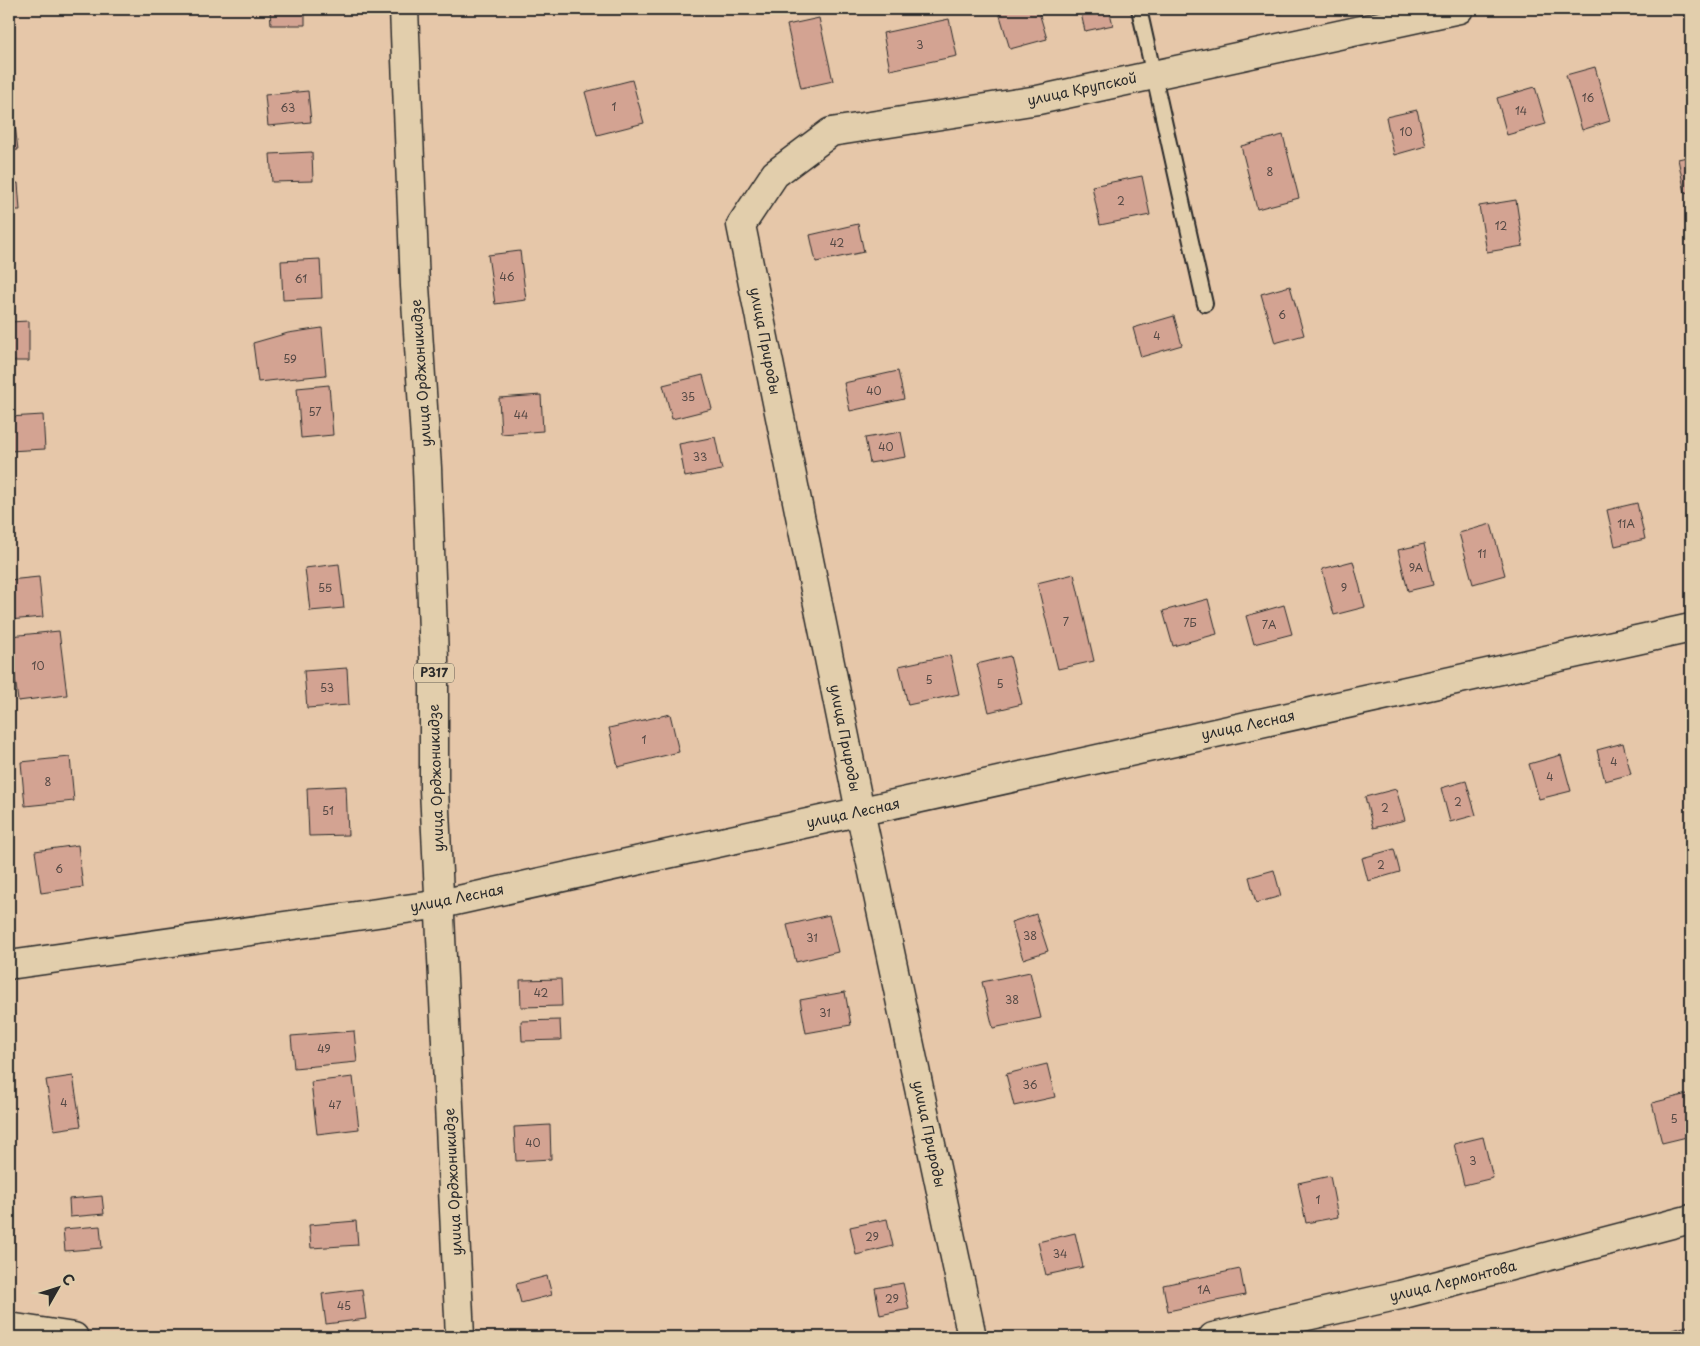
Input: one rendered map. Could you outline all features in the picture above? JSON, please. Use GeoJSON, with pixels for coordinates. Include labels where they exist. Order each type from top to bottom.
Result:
{"type":"FeatureCollection","features":[{"type":"Feature","properties":{"kind":"street","name":"улица Орджоникидзе"},"geometry":{"type":"LineString","coordinates":[[404,9],[415,286],[427,468],[434,659],[434,789],[441,904],[460,1337]]}},
{"type":"Feature","properties":{"kind":"street","name":"улица Крупской"},"geometry":{"type":"LineString","coordinates":[[741,225],[775,174],[831,132],[1038,100],[1153,73],[1459,9]]}},
{"type":"Feature","properties":{"kind":"street","name":"улица Природы"},"geometry":{"type":"LineString","coordinates":[[741,225],[860,811],[972,1337]]}},
{"type":"Feature","properties":{"kind":"street","name":"улица Лесная"},"geometry":{"type":"LineString","coordinates":[[9,964],[441,904],[1691,628]]}},
{"type":"Feature","properties":{"kind":"street","name":"улица Лермонтова"},"geometry":{"type":"LineString","coordinates":[[1213,1337],[1400,1295],[1691,1219]]}},
{"type":"Feature","properties":{"kind":"street"},"geometry":{"type":"LineString","coordinates":[[9,1327],[74,1337]]}},
{"type":"Feature","properties":{"kind":"lane"},"geometry":{"type":"LineString","coordinates":[[1139,9],[1205,304]]}},
{"type":"Feature","properties":{"kind":"building"},"geometry":{"type":"Polygon","coordinates":[[[270,9],[305,9],[305,25],[271,25],[270,9]]]}},
{"type":"Feature","properties":{"kind":"building"},"geometry":{"type":"Polygon","coordinates":[[[998,9],[1038,9],[1047,39],[1010,49],[998,9]]]}},
{"type":"Feature","properties":{"kind":"building"},"geometry":{"type":"Polygon","coordinates":[[[1080,9],[1109,9],[1113,25],[1085,31],[1080,9]]]}},
{"type":"Feature","properties":{"kind":"building"},"geometry":{"type":"Polygon","coordinates":[[[1276,9],[1298,9],[1278,14],[1276,9]]]}},
{"type":"Feature","properties":{"kind":"building"},"geometry":{"type":"Polygon","coordinates":[[[819,18],[833,81],[801,88],[787,25],[819,18]]]}},
{"type":"Feature","properties":{"kind":"building"},"geometry":{"type":"Polygon","coordinates":[[[949,19],[957,56],[890,70],[883,33],[949,19]]]}},
{"type":"Feature","properties":{"kind":"building"},"geometry":{"type":"Polygon","coordinates":[[[1595,67],[1610,121],[1582,130],[1566,75],[1595,67]]]}},
{"type":"Feature","properties":{"kind":"building"},"geometry":{"type":"Polygon","coordinates":[[[632,80],[644,123],[597,135],[585,92],[632,80]]]}},
{"type":"Feature","properties":{"kind":"building"},"geometry":{"type":"Polygon","coordinates":[[[1535,87],[1546,124],[1507,135],[1497,98],[1535,87]]]}},
{"type":"Feature","properties":{"kind":"building"},"geometry":{"type":"Polygon","coordinates":[[[308,91],[311,122],[268,126],[265,95],[308,91]]]}},
{"type":"Feature","properties":{"kind":"building"},"geometry":{"type":"Polygon","coordinates":[[[1417,110],[1426,146],[1394,155],[1386,117],[1417,110]]]}},
{"type":"Feature","properties":{"kind":"building"},"geometry":{"type":"Polygon","coordinates":[[[14,117],[18,150],[9,151],[9,118],[14,117]]]}},
{"type":"Feature","properties":{"kind":"building"},"geometry":{"type":"Polygon","coordinates":[[[1283,135],[1299,198],[1257,209],[1241,146],[1283,135]]]}},
{"type":"Feature","properties":{"kind":"building"},"geometry":{"type":"Polygon","coordinates":[[[312,152],[313,181],[272,182],[270,154],[312,152]]]}},
{"type":"Feature","properties":{"kind":"building"},"geometry":{"type":"Polygon","coordinates":[[[1691,156],[1691,192],[1685,193],[1678,159],[1691,156]]]}},
{"type":"Feature","properties":{"kind":"building"},"geometry":{"type":"Polygon","coordinates":[[[1142,176],[1150,215],[1100,225],[1092,186],[1142,176]]]}},
{"type":"Feature","properties":{"kind":"building"},"geometry":{"type":"Polygon","coordinates":[[[18,183],[20,210],[9,210],[9,184],[18,183]]]}},
{"type":"Feature","properties":{"kind":"building"},"geometry":{"type":"Polygon","coordinates":[[[1516,200],[1523,246],[1487,252],[1479,206],[1516,200]]]}},
{"type":"Feature","properties":{"kind":"building"},"geometry":{"type":"Polygon","coordinates":[[[858,224],[864,252],[816,262],[810,235],[858,224]]]}},
{"type":"Feature","properties":{"kind":"building"},"geometry":{"type":"Polygon","coordinates":[[[520,251],[526,300],[495,304],[488,255],[520,251]]]}},
{"type":"Feature","properties":{"kind":"building"},"geometry":{"type":"Polygon","coordinates":[[[320,259],[322,298],[283,300],[281,261],[320,259]]]}},
{"type":"Feature","properties":{"kind":"building"},"geometry":{"type":"Polygon","coordinates":[[[1290,286],[1304,335],[1275,343],[1261,294],[1290,286]]]}},
{"type":"Feature","properties":{"kind":"building"},"geometry":{"type":"Polygon","coordinates":[[[1174,316],[1182,345],[1141,357],[1133,328],[1174,316]]]}},
{"type":"Feature","properties":{"kind":"building"},"geometry":{"type":"Polygon","coordinates":[[[29,321],[29,361],[9,361],[9,322],[29,321]]]}},
{"type":"Feature","properties":{"kind":"building"},"geometry":{"type":"Polygon","coordinates":[[[322,328],[326,375],[258,382],[253,343],[288,333],[322,328]]]}},
{"type":"Feature","properties":{"kind":"building"},"geometry":{"type":"Polygon","coordinates":[[[898,371],[904,399],[850,411],[844,383],[898,371]]]}},
{"type":"Feature","properties":{"kind":"building"},"geometry":{"type":"Polygon","coordinates":[[[703,375],[712,409],[672,419],[663,385],[703,375]]]}},
{"type":"Feature","properties":{"kind":"building"},"geometry":{"type":"Polygon","coordinates":[[[329,385],[333,435],[301,438],[297,388],[329,385]]]}},
{"type":"Feature","properties":{"kind":"building"},"geometry":{"type":"Polygon","coordinates":[[[541,395],[543,431],[501,434],[499,398],[541,395]]]}},
{"type":"Feature","properties":{"kind":"building"},"geometry":{"type":"Polygon","coordinates":[[[43,415],[45,449],[9,451],[9,417],[43,415]]]}},
{"type":"Feature","properties":{"kind":"building"},"geometry":{"type":"Polygon","coordinates":[[[901,432],[906,457],[870,463],[865,438],[901,432]]]}},
{"type":"Feature","properties":{"kind":"building"},"geometry":{"type":"Polygon","coordinates":[[[715,437],[722,470],[685,477],[679,444],[715,437]]]}},
{"type":"Feature","properties":{"kind":"building"},"geometry":{"type":"Polygon","coordinates":[[[1637,503],[1645,539],[1615,546],[1607,510],[1637,503]]]}},
{"type":"Feature","properties":{"kind":"building"},"geometry":{"type":"Polygon","coordinates":[[[1491,524],[1505,575],[1473,584],[1459,533],[1491,524]]]}},
{"type":"Feature","properties":{"kind":"building"},"geometry":{"type":"Polygon","coordinates":[[[1424,544],[1433,585],[1408,591],[1398,550],[1424,544]]]}},
{"type":"Feature","properties":{"kind":"building"},"geometry":{"type":"Polygon","coordinates":[[[1353,561],[1365,607],[1334,615],[1322,569],[1353,561]]]}},
{"type":"Feature","properties":{"kind":"building"},"geometry":{"type":"Polygon","coordinates":[[[339,564],[344,608],[310,611],[305,568],[339,564]]]}},
{"type":"Feature","properties":{"kind":"building"},"geometry":{"type":"Polygon","coordinates":[[[1074,574],[1094,661],[1058,669],[1037,583],[1074,574]]]}},
{"type":"Feature","properties":{"kind":"building"},"geometry":{"type":"Polygon","coordinates":[[[39,577],[43,617],[9,620],[9,580],[39,577]]]}},
{"type":"Feature","properties":{"kind":"building"},"geometry":{"type":"Polygon","coordinates":[[[1208,599],[1217,634],[1173,646],[1163,611],[1208,599]]]}},
{"type":"Feature","properties":{"kind":"building"},"geometry":{"type":"Polygon","coordinates":[[[1284,605],[1292,634],[1254,644],[1246,616],[1284,605]]]}},
{"type":"Feature","properties":{"kind":"building"},"geometry":{"type":"Polygon","coordinates":[[[59,631],[67,695],[18,701],[10,636],[59,631]]]}},
{"type":"Feature","properties":{"kind":"building"},"geometry":{"type":"Polygon","coordinates":[[[950,655],[959,694],[908,705],[899,666],[950,655]]]}},
{"type":"Feature","properties":{"kind":"building"},"geometry":{"type":"Polygon","coordinates":[[[1010,656],[1022,704],[989,712],[977,664],[1010,656]]]}},
{"type":"Feature","properties":{"kind":"building"},"geometry":{"type":"Polygon","coordinates":[[[347,668],[349,705],[307,708],[304,671],[347,668]]]}},
{"type":"Feature","properties":{"kind":"building"},"geometry":{"type":"Polygon","coordinates":[[[670,714],[679,752],[618,767],[609,728],[670,714]]]}},
{"type":"Feature","properties":{"kind":"building"},"geometry":{"type":"Polygon","coordinates":[[[1623,743],[1631,774],[1605,781],[1597,750],[1623,743]]]}},
{"type":"Feature","properties":{"kind":"building"},"geometry":{"type":"Polygon","coordinates":[[[1561,755],[1571,791],[1539,799],[1529,764],[1561,755]]]}},
{"type":"Feature","properties":{"kind":"building"},"geometry":{"type":"Polygon","coordinates":[[[70,757],[74,801],[25,806],[21,762],[70,757]]]}},
{"type":"Feature","properties":{"kind":"building"},"geometry":{"type":"Polygon","coordinates":[[[1466,781],[1476,815],[1450,822],[1441,788],[1466,781]]]}},
{"type":"Feature","properties":{"kind":"building"},"geometry":{"type":"Polygon","coordinates":[[[346,786],[348,835],[309,836],[307,788],[346,786]]]}},
{"type":"Feature","properties":{"kind":"building"},"geometry":{"type":"Polygon","coordinates":[[[1396,789],[1405,820],[1373,828],[1365,797],[1396,789]]]}},
{"type":"Feature","properties":{"kind":"building"},"geometry":{"type":"Polygon","coordinates":[[[78,845],[83,887],[41,893],[35,851],[78,845]]]}},
{"type":"Feature","properties":{"kind":"building"},"geometry":{"type":"Polygon","coordinates":[[[1394,849],[1400,872],[1368,881],[1362,858],[1394,849]]]}},
{"type":"Feature","properties":{"kind":"building"},"geometry":{"type":"Polygon","coordinates":[[[1274,870],[1281,896],[1256,903],[1249,877],[1274,870]]]}},
{"type":"Feature","properties":{"kind":"building"},"geometry":{"type":"Polygon","coordinates":[[[1036,914],[1048,951],[1023,959],[1011,922],[1036,914]]]}},
{"type":"Feature","properties":{"kind":"building"},"geometry":{"type":"Polygon","coordinates":[[[829,915],[838,952],[796,962],[787,925],[829,915]]]}},
{"type":"Feature","properties":{"kind":"building"},"geometry":{"type":"Polygon","coordinates":[[[1030,972],[1041,1018],[993,1028],[982,982],[1030,972]]]}},
{"type":"Feature","properties":{"kind":"building"},"geometry":{"type":"Polygon","coordinates":[[[561,979],[562,1006],[521,1007],[520,980],[561,979]]]}},
{"type":"Feature","properties":{"kind":"building"},"geometry":{"type":"Polygon","coordinates":[[[845,992],[851,1025],[806,1033],[800,1000],[845,992]]]}},
{"type":"Feature","properties":{"kind":"building"},"geometry":{"type":"Polygon","coordinates":[[[560,1020],[561,1040],[522,1041],[521,1021],[560,1020]]]}},
{"type":"Feature","properties":{"kind":"building"},"geometry":{"type":"Polygon","coordinates":[[[354,1031],[357,1062],[294,1068],[291,1036],[354,1031]]]}},
{"type":"Feature","properties":{"kind":"building"},"geometry":{"type":"Polygon","coordinates":[[[1047,1064],[1055,1097],[1014,1106],[1006,1074],[1047,1064]]]}},
{"type":"Feature","properties":{"kind":"building"},"geometry":{"type":"Polygon","coordinates":[[[73,1076],[81,1126],[54,1130],[46,1080],[73,1076]]]}},
{"type":"Feature","properties":{"kind":"building"},"geometry":{"type":"Polygon","coordinates":[[[353,1077],[359,1129],[317,1134],[311,1082],[353,1077]]]}},
{"type":"Feature","properties":{"kind":"building"},"geometry":{"type":"Polygon","coordinates":[[[1691,1093],[1691,1136],[1662,1143],[1652,1103],[1691,1093]]]}},
{"type":"Feature","properties":{"kind":"building"},"geometry":{"type":"Polygon","coordinates":[[[550,1125],[551,1159],[516,1161],[514,1127],[550,1125]]]}},
{"type":"Feature","properties":{"kind":"building"},"geometry":{"type":"Polygon","coordinates":[[[1483,1137],[1493,1178],[1464,1185],[1454,1144],[1483,1137]]]}},
{"type":"Feature","properties":{"kind":"building"},"geometry":{"type":"Polygon","coordinates":[[[1330,1176],[1338,1217],[1306,1223],[1298,1183],[1330,1176]]]}},
{"type":"Feature","properties":{"kind":"building"},"geometry":{"type":"Polygon","coordinates":[[[102,1196],[104,1214],[70,1217],[69,1199],[102,1196]]]}},
{"type":"Feature","properties":{"kind":"building"},"geometry":{"type":"Polygon","coordinates":[[[887,1219],[893,1246],[856,1255],[850,1227],[887,1219]]]}},
{"type":"Feature","properties":{"kind":"building"},"geometry":{"type":"Polygon","coordinates":[[[356,1221],[358,1245],[311,1248],[309,1225],[356,1221]]]}},
{"type":"Feature","properties":{"kind":"building"},"geometry":{"type":"Polygon","coordinates":[[[100,1226],[102,1248],[65,1251],[63,1229],[100,1226]]]}},
{"type":"Feature","properties":{"kind":"building"},"geometry":{"type":"Polygon","coordinates":[[[1075,1233],[1083,1267],[1046,1275],[1038,1242],[1075,1233]]]}},
{"type":"Feature","properties":{"kind":"building"},"geometry":{"type":"Polygon","coordinates":[[[1240,1269],[1245,1295],[1168,1311],[1163,1285],[1240,1269]]]}},
{"type":"Feature","properties":{"kind":"building"},"geometry":{"type":"Polygon","coordinates":[[[547,1276],[552,1295],[521,1303],[516,1284],[547,1276]]]}},
{"type":"Feature","properties":{"kind":"building"},"geometry":{"type":"Polygon","coordinates":[[[903,1283],[909,1309],[880,1315],[875,1288],[903,1283]]]}},
{"type":"Feature","properties":{"kind":"building"},"geometry":{"type":"Polygon","coordinates":[[[362,1289],[366,1319],[326,1324],[322,1294],[362,1289]]]}},
{"type":"Feature","properties":{"kind":"building"},"geometry":{"type":"Polygon","coordinates":[[[1691,1325],[1691,1337],[1671,1337],[1669,1331],[1691,1325]]]}}]}
